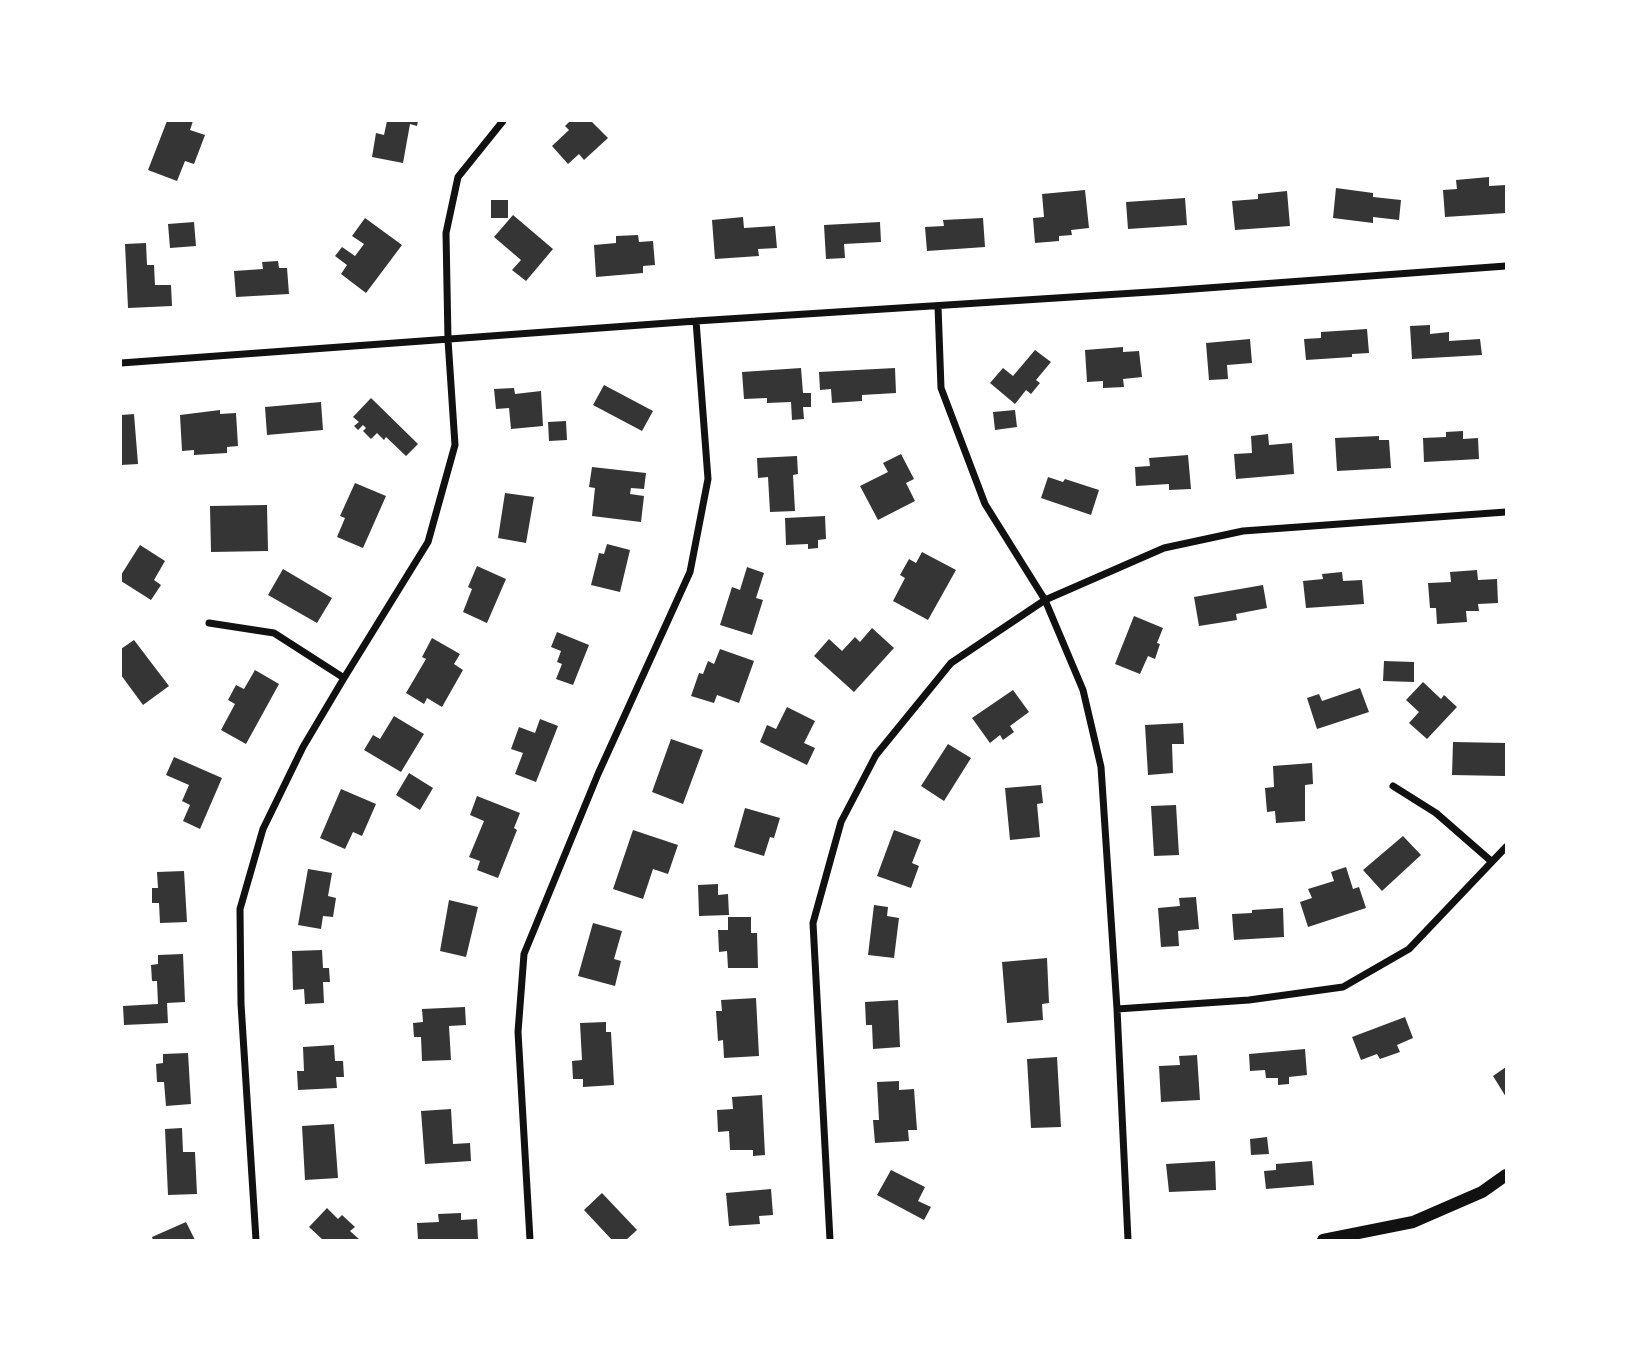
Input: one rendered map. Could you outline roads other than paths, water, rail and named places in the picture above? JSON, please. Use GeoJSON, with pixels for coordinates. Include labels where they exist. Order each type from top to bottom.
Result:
{"type":"FeatureCollection","features":[{"type":"Feature","properties":{"kind":"street"},"geometry":{"type":"LineString","coordinates":[[256,1240],[240,1004],[240,909],[263,829],[303,747],[428,542],[455,445],[448,340],[446,233],[458,177],[503,121]]}},
{"type":"Feature","properties":{"kind":"street"},"geometry":{"type":"LineString","coordinates":[[121,363],[1506,266]]}},
{"type":"Feature","properties":{"kind":"street"},"geometry":{"type":"LineString","coordinates":[[938,306],[941,388],[985,504],[1045,600],[1083,690],[1101,767],[1117,1009],[1128,1240]]}},
{"type":"Feature","properties":{"kind":"street"},"geometry":{"type":"LineString","coordinates":[[530,1240],[517,1032],[524,954],[598,774],[690,572],[708,479],[696,321]]}},
{"type":"Feature","properties":{"kind":"street"},"geometry":{"type":"LineString","coordinates":[[830,1240],[813,923],[841,822],[876,755],[951,663],[1045,600],[1164,548],[1243,531],[1506,512]]}},
{"type":"Feature","properties":{"kind":"street"},"geometry":{"type":"LineString","coordinates":[[209,623],[274,633],[344,678]]}},
{"type":"Feature","properties":{"kind":"street"},"geometry":{"type":"LineString","coordinates":[[1393,786],[1436,813],[1491,860]]}},
{"type":"Feature","properties":{"kind":"street"},"geometry":{"type":"LineString","coordinates":[[1117,1009],[1249,1000],[1343,987],[1409,949],[1506,847]]}},
{"type":"Feature","properties":{"kind":"street"},"geometry":{"type":"LineString","coordinates":[[1323,1240],[1413,1222],[1482,1192],[1506,1175]]}}]}
